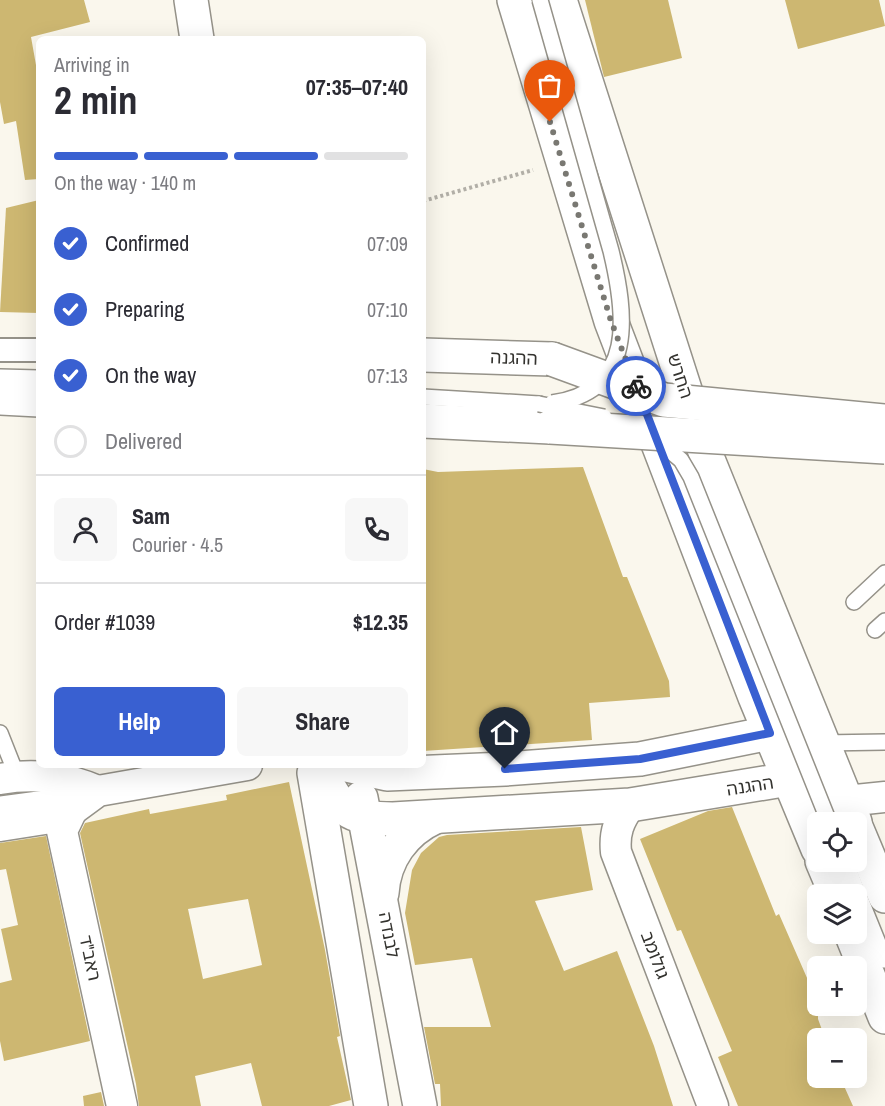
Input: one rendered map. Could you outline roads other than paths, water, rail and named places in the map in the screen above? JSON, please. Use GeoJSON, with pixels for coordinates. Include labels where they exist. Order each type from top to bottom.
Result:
{"type":"FeatureCollection","features":[{"type":"Feature","properties":{"kind":"street"},"geometry":{"type":"LineString","coordinates":[[191,0],[197,36]]}},
{"type":"Feature","properties":{"kind":"street"},"geometry":{"type":"LineString","coordinates":[[514,0],[561,162],[611,321],[770,733],[807,822]]}},
{"type":"Feature","properties":{"kind":"street","name":"החרש"},"geometry":{"type":"LineString","coordinates":[[560,0],[705,452],[822,744],[845,812]]}},
{"type":"Feature","properties":{"kind":"street"},"geometry":{"type":"LineString","coordinates":[[0,350],[36,350]]}},
{"type":"Feature","properties":{"kind":"street","name":"ההגנה"},"geometry":{"type":"LineString","coordinates":[[426,356],[552,359],[664,400],[885,421]]}},
{"type":"Feature","properties":{"kind":"street"},"geometry":{"type":"LineString","coordinates":[[0,398],[36,400]]}},
{"type":"Feature","properties":{"kind":"street"},"geometry":{"type":"LineString","coordinates":[[426,421],[544,416],[885,447]]}},
{"type":"Feature","properties":{"kind":"street"},"geometry":{"type":"LineString","coordinates":[[361,768],[387,774],[640,759],[770,733],[822,744]]}},
{"type":"Feature","properties":{"kind":"street","name":"ההגנה"},"geometry":{"type":"LineString","coordinates":[[366,819],[630,805],[789,779],[822,744]]}},
{"type":"Feature","properties":{"kind":"street"},"geometry":{"type":"LineString","coordinates":[[0,826],[55,819],[71,812],[98,791],[230,768]]}},
{"type":"Feature","properties":{"kind":"street"},"geometry":{"type":"LineString","coordinates":[[315,768],[371,1106]]}},
{"type":"Feature","properties":{"kind":"street"},"geometry":{"type":"LineString","coordinates":[[317,768],[343,806],[357,817],[366,819]]}},
{"type":"Feature","properties":{"kind":"street","name":"לבנדה"},"geometry":{"type":"LineString","coordinates":[[353,768],[366,819],[420,1106]]}},
{"type":"Feature","properties":{"kind":"street"},"geometry":{"type":"LineString","coordinates":[[9,777],[60,777],[98,791]]}},
{"type":"Feature","properties":{"kind":"street"},"geometry":{"type":"LineString","coordinates":[[858,812],[885,797]]}},
{"type":"Feature","properties":{"kind":"street","name":"גולומב"},"geometry":{"type":"LineString","coordinates":[[630,805],[619,821],[615,837],[616,852],[713,1106]]}},
{"type":"Feature","properties":{"kind":"street","name":"ראב\"ד"},"geometry":{"type":"LineString","coordinates":[[71,812],[62,831],[122,1106]]}},
{"type":"Feature","properties":{"kind":"street"},"geometry":{"type":"LineString","coordinates":[[381,898],[386,871],[398,846],[418,824],[435,817]]}},
{"type":"Feature","properties":{"kind":"street","name":"החרש"},"geometry":{"type":"LineString","coordinates":[[867,859],[885,896]]}},
{"type":"Feature","properties":{"kind":"street"},"geometry":{"type":"LineString","coordinates":[[866,944],[885,1017]]}},
{"type":"Feature","properties":{"kind":"lane"},"geometry":{"type":"LineString","coordinates":[[540,0],[616,270],[622,330],[619,355],[610,372],[598,386],[544,416]]}},
{"type":"Feature","properties":{"kind":"lane"},"geometry":{"type":"LineString","coordinates":[[0,376],[36,378]]}},
{"type":"Feature","properties":{"kind":"lane"},"geometry":{"type":"LineString","coordinates":[[426,397],[544,416],[618,421],[669,447],[681,460],[691,477],[844,812]]}},
{"type":"Feature","properties":{"kind":"lane"},"geometry":{"type":"LineString","coordinates":[[854,602],[885,573]]}},
{"type":"Feature","properties":{"kind":"lane"},"geometry":{"type":"LineString","coordinates":[[0,733],[9,777]]}},
{"type":"Feature","properties":{"kind":"lane"},"geometry":{"type":"LineString","coordinates":[[822,744],[885,742]]}},
{"type":"Feature","properties":{"kind":"lane"},"geometry":{"type":"LineString","coordinates":[[0,804],[98,791]]}},
{"type":"Feature","properties":{"kind":"lane"},"geometry":{"type":"LineString","coordinates":[[867,940],[885,960]]}}]}
